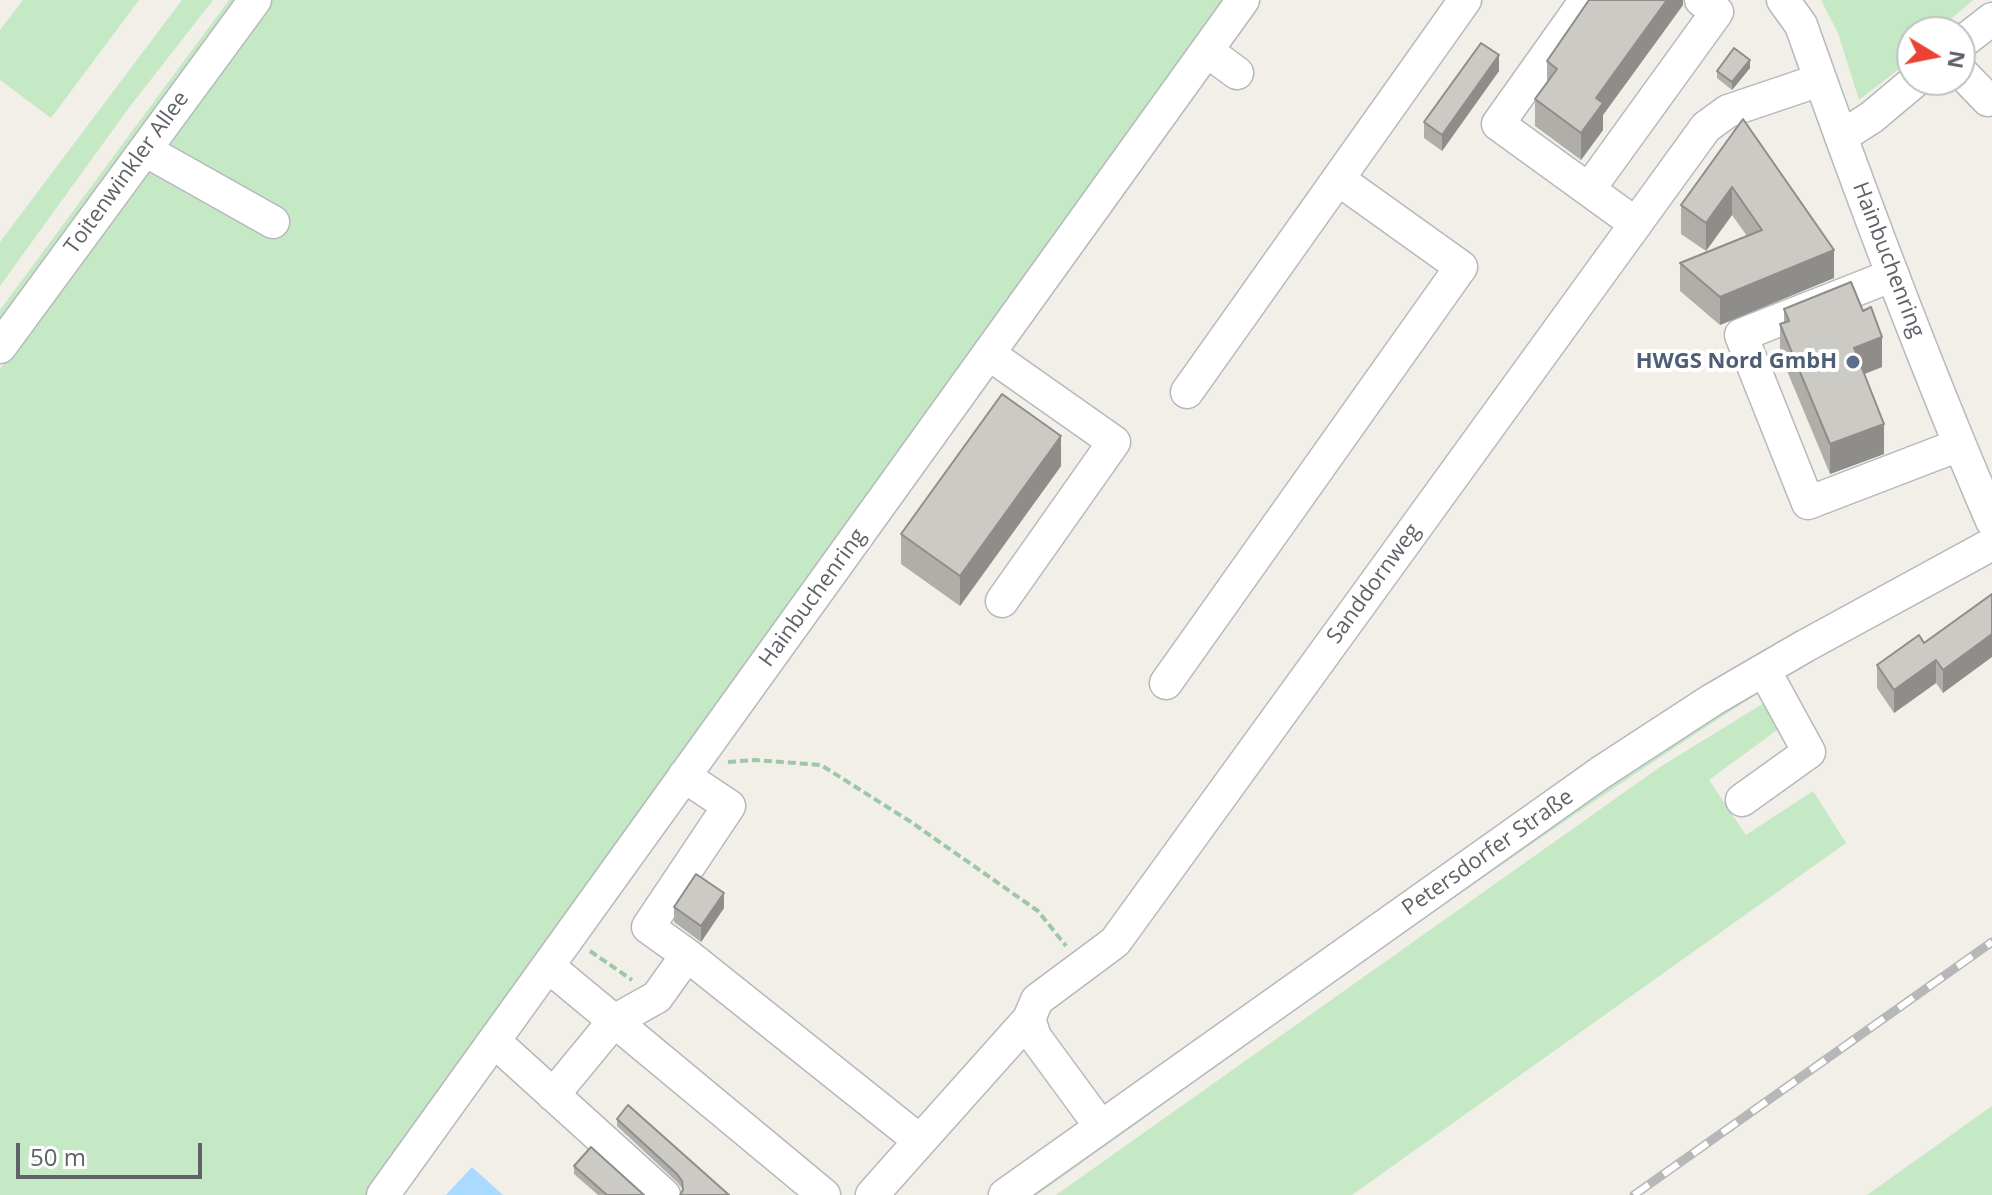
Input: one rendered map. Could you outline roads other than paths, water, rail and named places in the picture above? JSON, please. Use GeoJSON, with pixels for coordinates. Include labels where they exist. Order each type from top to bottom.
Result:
{"type":"FeatureCollection","features":[{"type":"Feature","properties":{"kind":"street","name":"Toitenwinkler Allee"},"geometry":{"type":"LineString","coordinates":[[0,347],[255,0]]}},
{"type":"Feature","properties":{"kind":"street","name":"Hainbuchenring"},"geometry":{"type":"LineString","coordinates":[[383,1195],[1243,0]]}},
{"type":"Feature","properties":{"kind":"street"},"geometry":{"type":"LineString","coordinates":[[1187,392],[1465,0]]}},
{"type":"Feature","properties":{"kind":"street"},"geometry":{"type":"LineString","coordinates":[[1586,0],[1498,124],[1636,224]]}},
{"type":"Feature","properties":{"kind":"street"},"geometry":{"type":"LineString","coordinates":[[1589,189],[1717,12],[1701,0]]}},
{"type":"Feature","properties":{"kind":"street","name":"Hainbuchenring"},"geometry":{"type":"LineString","coordinates":[[1783,0],[1801,25],[1893,275],[1992,521]]}},
{"type":"Feature","properties":{"kind":"street"},"geometry":{"type":"LineString","coordinates":[[1976,32],[1992,19]]}},
{"type":"Feature","properties":{"kind":"street"},"geometry":{"type":"LineString","coordinates":[[1207,51],[1237,73]]}},
{"type":"Feature","properties":{"kind":"street","name":"Sanddornweg"},"geometry":{"type":"LineString","coordinates":[[872,1195],[1029,1019],[1037,1000],[1115,942],[1706,127],[1728,111],[1820,80]]}},
{"type":"Feature","properties":{"kind":"street"},"geometry":{"type":"LineString","coordinates":[[1976,86],[1991,100]]}},
{"type":"Feature","properties":{"kind":"street"},"geometry":{"type":"LineString","coordinates":[[1841,137],[1897,96]]}},
{"type":"Feature","properties":{"kind":"street"},"geometry":{"type":"LineString","coordinates":[[145,150],[273,222]]}},
{"type":"Feature","properties":{"kind":"street"},"geometry":{"type":"LineString","coordinates":[[1166,683],[1461,267],[1338,179]]}},
{"type":"Feature","properties":{"kind":"street"},"geometry":{"type":"LineString","coordinates":[[1893,275],[1741,335],[1808,503],[1959,445]]}},
{"type":"Feature","properties":{"kind":"street"},"geometry":{"type":"LineString","coordinates":[[989,354],[1114,442],[1002,601]]}},
{"type":"Feature","properties":{"kind":"street","name":"Petersdorfer Straße"},"geometry":{"type":"LineString","coordinates":[[1005,1195],[1600,773],[1764,670],[1992,544]]}},
{"type":"Feature","properties":{"kind":"street"},"geometry":{"type":"LineString","coordinates":[[1742,800],[1809,752],[1764,670]]}},
{"type":"Feature","properties":{"kind":"street"},"geometry":{"type":"LineString","coordinates":[[684,776],[729,806],[648,927],[920,1141]]}},
{"type":"Feature","properties":{"kind":"street"},"geometry":{"type":"LineString","coordinates":[[553,1095],[614,1021],[657,997],[687,955]]}},
{"type":"Feature","properties":{"kind":"street"},"geometry":{"type":"LineString","coordinates":[[548,966],[824,1195]]}},
{"type":"Feature","properties":{"kind":"street"},"geometry":{"type":"LineString","coordinates":[[1029,1019],[1035,1037],[1101,1127]]}},
{"type":"Feature","properties":{"kind":"street"},"geometry":{"type":"LineString","coordinates":[[494,1041],[664,1195]]}},
{"type":"Feature","properties":{"kind":"water"},"geometry":{"type":"Polygon","coordinates":[[[472,1167],[503,1195],[446,1195],[472,1167]]]}},
{"type":"Feature","properties":{"kind":"railway"},"geometry":{"type":"LineString","coordinates":[[1634,1195],[1992,942]]}},
{"type":"Feature","properties":{"kind":"place","name":"HWGS Nord GmbH"},"geometry":{"type":"Point","coordinates":[1853,362]}}]}
